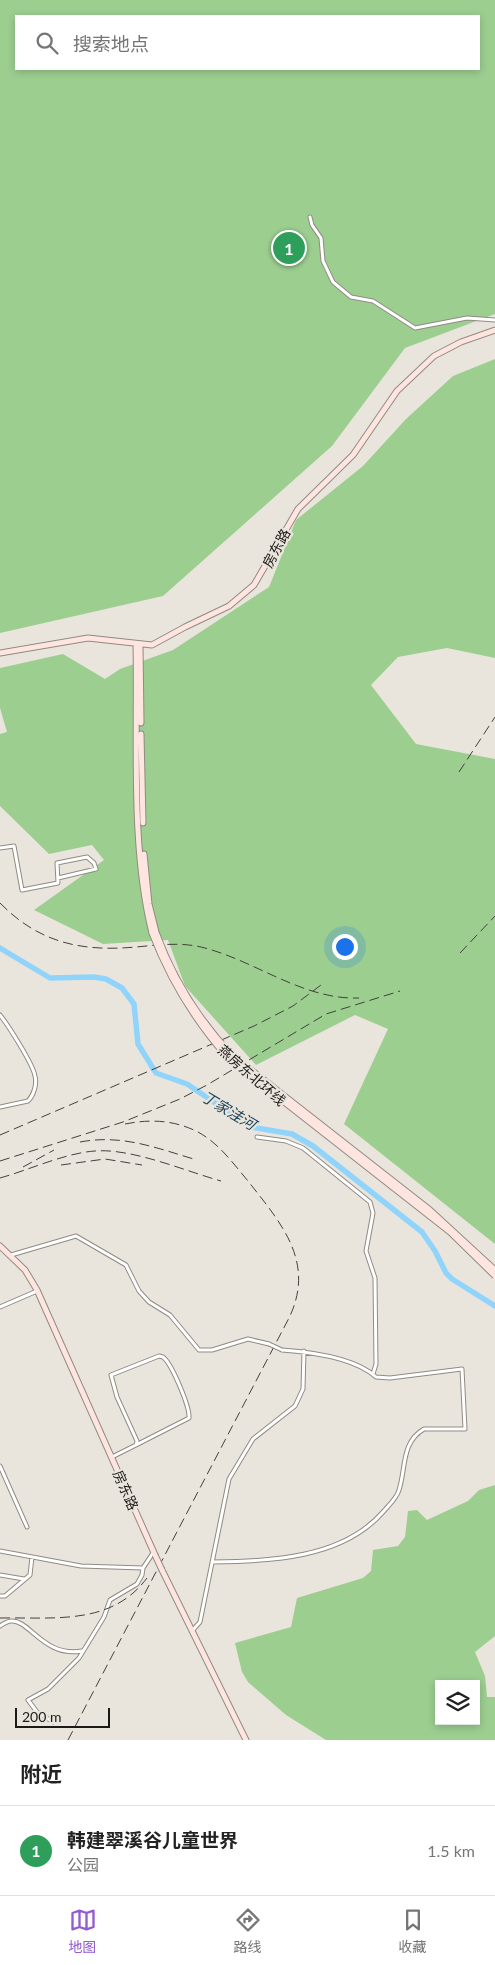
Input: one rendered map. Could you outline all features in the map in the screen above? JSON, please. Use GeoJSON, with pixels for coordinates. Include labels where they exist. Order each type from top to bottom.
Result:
{"type":"FeatureCollection","features":[{"type":"Feature","properties":{"kind":"main road","name":"房东路"},"geometry":{"type":"LineString","coordinates":[[0,653],[88,638],[138,645],[161,642],[185,627],[214,615],[242,597],[263,573],[298,509],[354,455],[397,391],[434,356],[460,342],[495,330]]}},
{"type":"Feature","properties":{"kind":"main road","name":"燕房东北环线"},"geometry":{"type":"LineString","coordinates":[[138,645],[140,778],[149,904],[154,932],[177,989],[202,1028],[228,1058],[450,1232],[495,1276]]}},
{"type":"Feature","properties":{"kind":"main road","name":"燕房东北环线"},"geometry":{"type":"LineString","coordinates":[[154,932],[186,996],[206,1027],[232,1055],[430,1210],[495,1270]]}},
{"type":"Feature","properties":{"kind":"main road","name":"房东路"},"geometry":{"type":"LineString","coordinates":[[0,1246],[25,1270],[37,1290],[154,1554],[246,1740]]}},
{"type":"Feature","properties":{"kind":"street"},"geometry":{"type":"LineString","coordinates":[[310,217],[312,225],[321,238],[326,268],[333,282],[351,297],[373,300],[415,328],[467,318],[495,320]]}},
{"type":"Feature","properties":{"kind":"street"},"geometry":{"type":"LineString","coordinates":[[0,848],[14,846],[22,890],[58,883],[57,863],[87,857],[94,863],[96,869],[58,878]]}},
{"type":"Feature","properties":{"kind":"street"},"geometry":{"type":"LineString","coordinates":[[0,1015],[32,1068],[35,1078],[34,1093],[28,1101],[0,1107]]}},
{"type":"Feature","properties":{"kind":"street"},"geometry":{"type":"LineString","coordinates":[[257,1137],[286,1141],[303,1148],[370,1202],[373,1213],[366,1251],[375,1278],[376,1364],[373,1374]]}},
{"type":"Feature","properties":{"kind":"street"},"geometry":{"type":"LineString","coordinates":[[11,1255],[76,1236],[126,1265],[139,1290],[149,1302],[170,1315],[199,1350],[212,1350],[248,1339],[269,1344],[282,1350],[304,1352],[341,1360],[376,1377],[390,1378],[462,1369],[465,1429],[424,1429],[420,1431],[406,1450],[398,1493],[376,1520],[362,1532],[300,1556],[258,1561],[212,1562]]}},
{"type":"Feature","properties":{"kind":"street"},"geometry":{"type":"LineString","coordinates":[[0,1307],[37,1290]]}},
{"type":"Feature","properties":{"kind":"street"},"geometry":{"type":"LineString","coordinates":[[192,1631],[200,1622],[229,1479],[253,1439],[295,1406],[303,1389],[304,1352]]}},
{"type":"Feature","properties":{"kind":"street"},"geometry":{"type":"LineString","coordinates":[[112,1458],[188,1418],[188,1406],[171,1369],[163,1357],[159,1356],[111,1375],[117,1397],[137,1441],[136,1445]]}},
{"type":"Feature","properties":{"kind":"street"},"geometry":{"type":"LineString","coordinates":[[0,1466],[27,1528]]}},
{"type":"Feature","properties":{"kind":"street"},"geometry":{"type":"LineString","coordinates":[[0,1551],[81,1566],[143,1568]]}},
{"type":"Feature","properties":{"kind":"street"},"geometry":{"type":"LineString","coordinates":[[56,1721],[53,1722],[37,1712],[28,1700],[48,1689],[83,1651],[104,1617],[110,1600],[137,1584],[142,1575],[143,1568],[154,1554]]}},
{"type":"Feature","properties":{"kind":"street"},"geometry":{"type":"LineString","coordinates":[[0,1596],[5,1596],[31,1573],[32,1557]]}},
{"type":"Feature","properties":{"kind":"street"},"geometry":{"type":"LineString","coordinates":[[0,1575],[24,1579]]}},
{"type":"Feature","properties":{"kind":"street"},"geometry":{"type":"LineString","coordinates":[[0,1626],[11,1621],[18,1622],[42,1642],[58,1651],[70,1654],[83,1651]]}},
{"type":"Feature","properties":{"kind":"green space"},"geometry":{"type":"Polygon","coordinates":[[[0,0],[495,0],[495,314],[405,348],[332,446],[163,596],[0,633],[0,0]]]}},
{"type":"Feature","properties":{"kind":"green space"},"geometry":{"type":"Polygon","coordinates":[[[495,359],[495,658],[447,648],[398,657],[371,685],[416,744],[495,759],[495,1244],[344,1124],[388,1029],[355,1015],[256,1065],[185,986],[168,940],[103,944],[34,910],[104,860],[92,845],[49,854],[0,806],[0,734],[7,732],[0,708],[0,668],[63,654],[105,679],[120,669],[173,650],[269,587],[296,520],[363,466],[406,419],[453,376],[495,359]]]}},
{"type":"Feature","properties":{"kind":"green space"},"geometry":{"type":"Polygon","coordinates":[[[495,1485],[495,1636],[475,1652],[485,1676],[487,1697],[495,1697],[495,1740],[326,1740],[286,1715],[248,1682],[242,1672],[235,1643],[291,1627],[297,1598],[363,1578],[371,1571],[373,1550],[398,1546],[405,1537],[408,1511],[417,1510],[427,1520],[468,1501],[479,1490],[495,1485]]]}},
{"type":"Feature","properties":{"kind":"waterway","name":"丁家洼河"},"geometry":{"type":"LineString","coordinates":[[0,948],[50,978],[94,977],[106,979],[122,988],[134,1004],[138,1044],[156,1073],[187,1084],[251,1127],[292,1134],[313,1146],[422,1232],[435,1251],[446,1273],[452,1279],[495,1306]]}},
{"type":"Feature","properties":{"kind":"railway"},"geometry":{"type":"LineString","coordinates":[[459,772],[495,717]]}},
{"type":"Feature","properties":{"kind":"railway"},"geometry":{"type":"LineString","coordinates":[[0,903],[15,917],[30,927],[62,942],[97,948],[176,944],[193,945],[221,953],[318,993],[338,997],[359,998]]}},
{"type":"Feature","properties":{"kind":"railway"},"geometry":{"type":"LineString","coordinates":[[460,953],[495,916]]}},
{"type":"Feature","properties":{"kind":"railway"},"geometry":{"type":"LineString","coordinates":[[0,1135],[254,1026],[293,1006],[321,985]]}},
{"type":"Feature","properties":{"kind":"railway"},"geometry":{"type":"LineString","coordinates":[[0,1161],[123,1122],[180,1099],[326,1014],[400,991]]}},
{"type":"Feature","properties":{"kind":"railway"},"geometry":{"type":"LineString","coordinates":[[68,1740],[289,1318],[296,1298],[299,1279],[297,1261],[283,1228],[248,1181],[218,1147],[196,1131],[179,1125],[152,1121],[125,1124]]}},
{"type":"Feature","properties":{"kind":"railway"},"geometry":{"type":"LineString","coordinates":[[80,1142],[96,1140],[125,1141],[197,1160]]}},
{"type":"Feature","properties":{"kind":"railway"},"geometry":{"type":"LineString","coordinates":[[23,1167],[54,1150]]}},
{"type":"Feature","properties":{"kind":"railway"},"geometry":{"type":"LineString","coordinates":[[0,1178],[83,1152],[110,1151],[158,1161],[221,1181]]}},
{"type":"Feature","properties":{"kind":"railway"},"geometry":{"type":"LineString","coordinates":[[61,1165],[105,1159],[142,1165]]}},
{"type":"Feature","properties":{"kind":"railway"},"geometry":{"type":"LineString","coordinates":[[0,1618],[61,1618],[99,1611],[116,1604],[133,1593],[147,1578]]}},
{"type":"Feature","properties":{"kind":"place","name":"韩建翠溪谷儿童世界"},"geometry":{"type":"Point","coordinates":[289,248]}}]}
